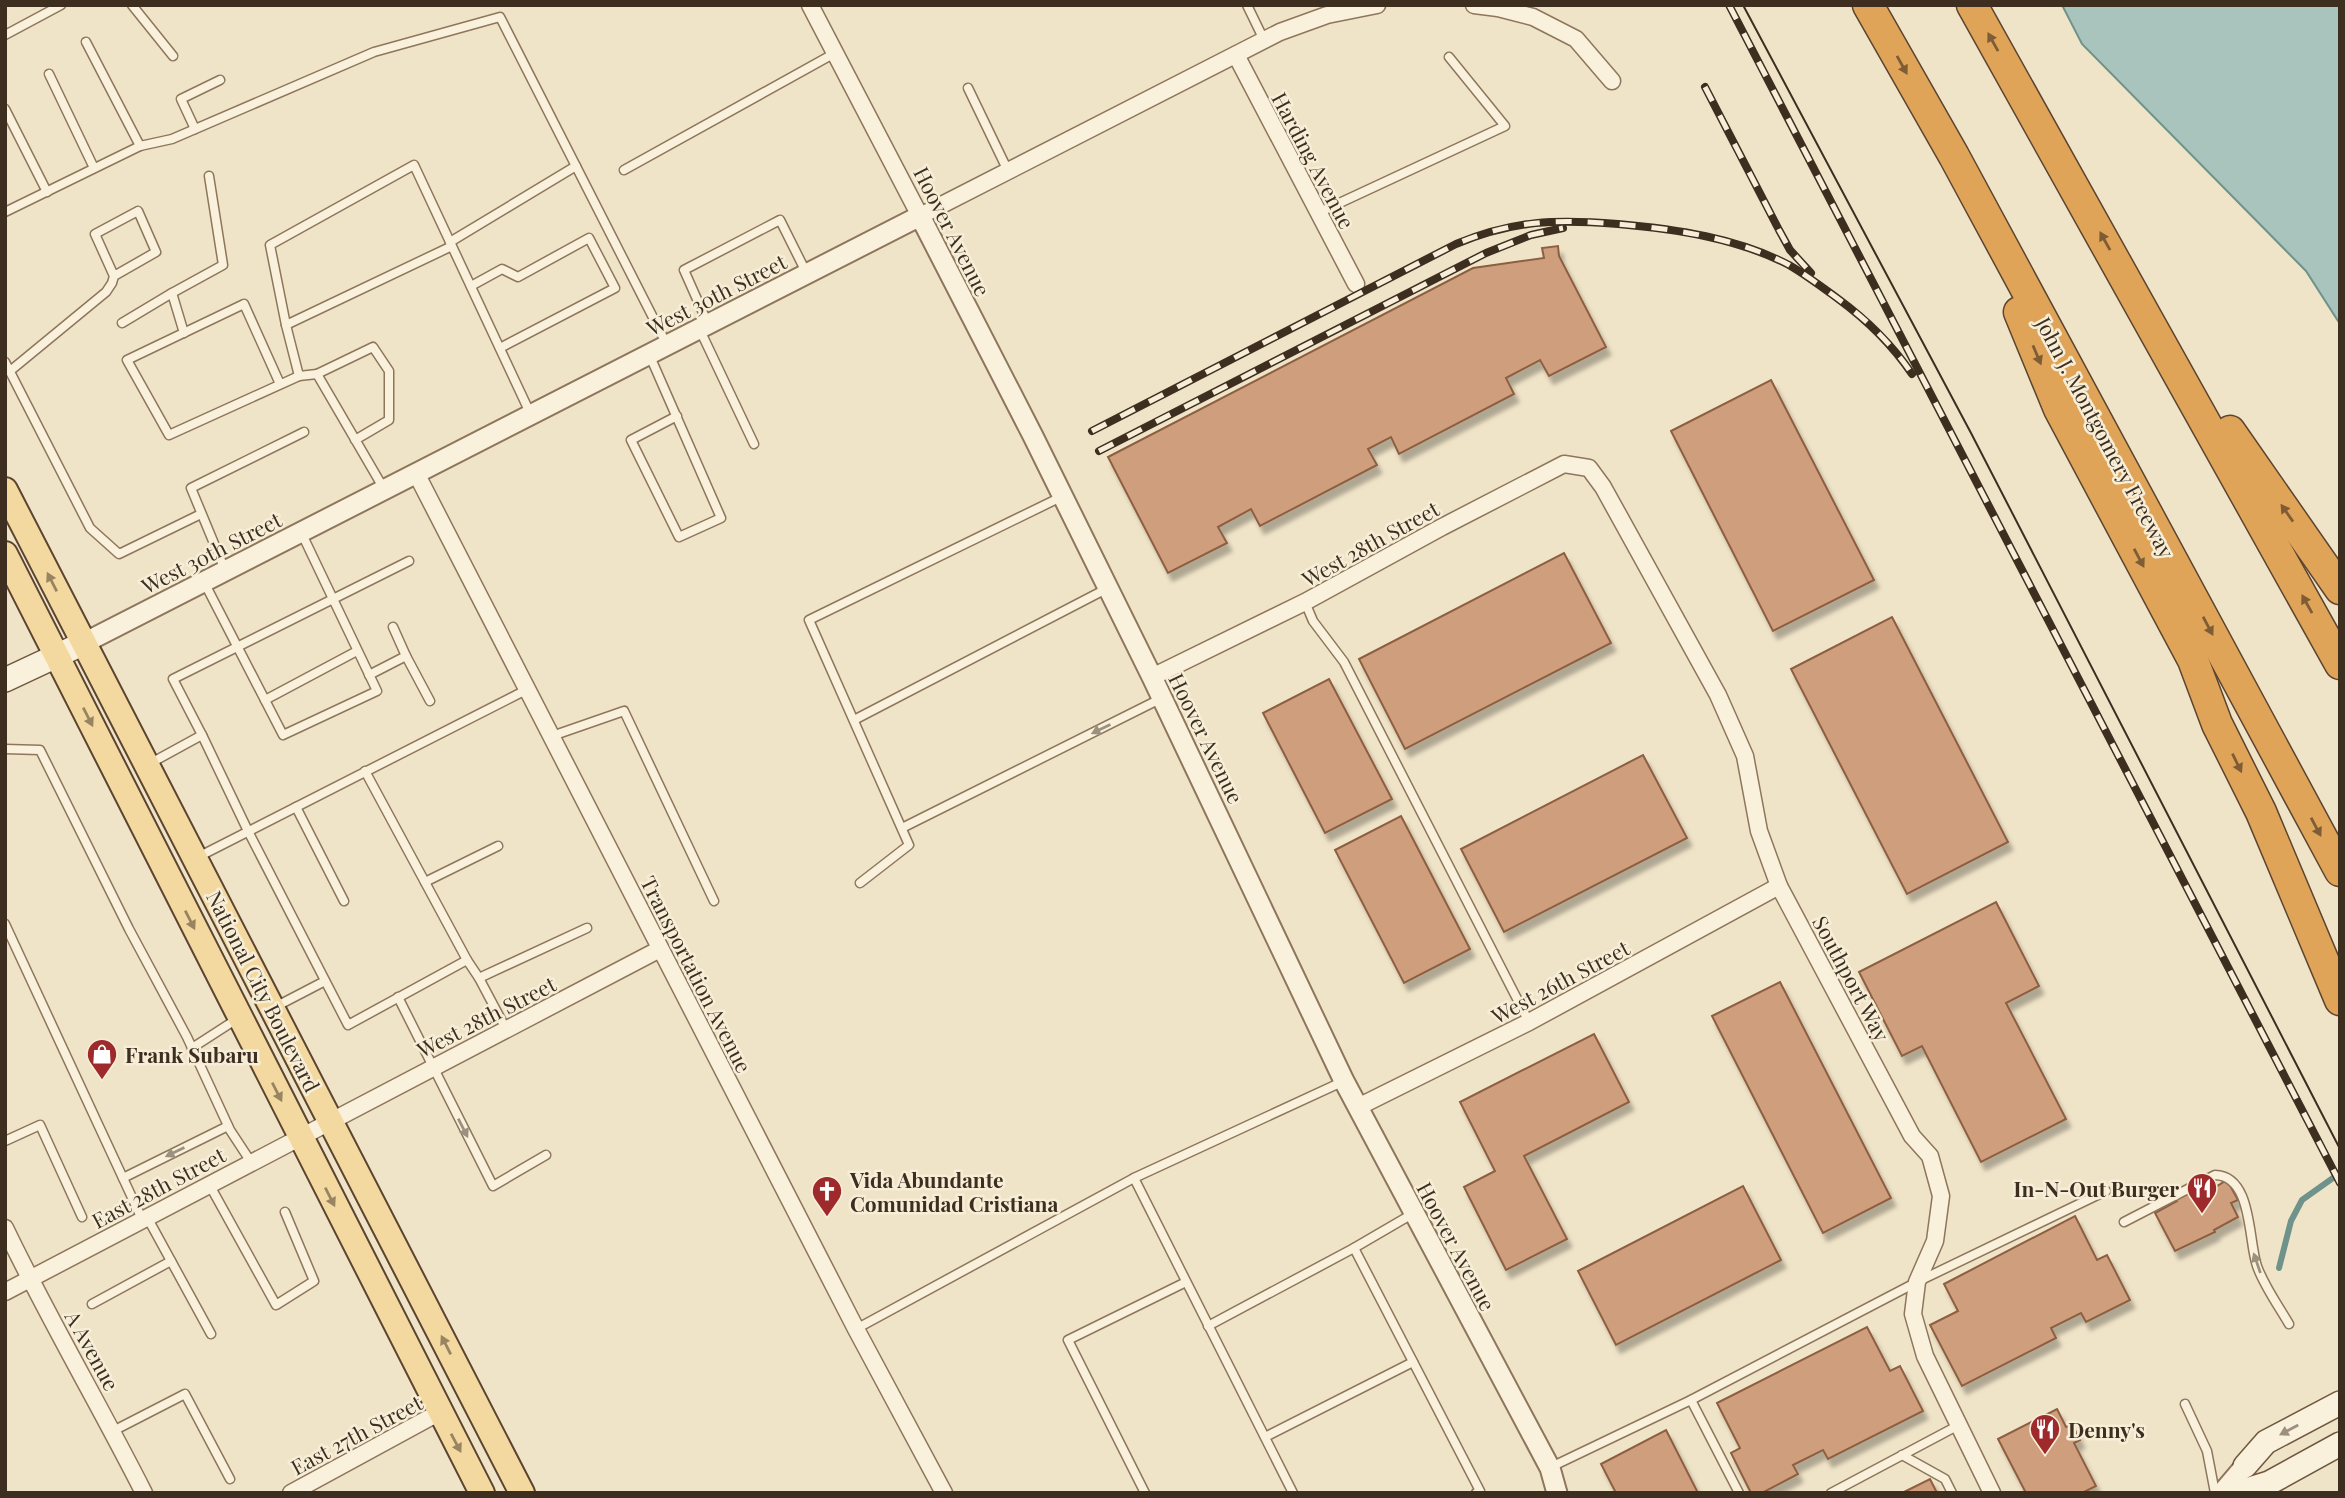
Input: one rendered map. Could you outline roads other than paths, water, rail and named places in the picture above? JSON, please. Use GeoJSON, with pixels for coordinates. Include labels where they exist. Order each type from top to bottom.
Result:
{"type":"FeatureCollection","features":[{"type":"Feature","properties":{"kind":"highway","name":"John J. Montgomery Freeway"},"geometry":{"type":"LineString","coordinates":[[1868,5],[1954,156],[2340,871]]}},
{"type":"Feature","properties":{"kind":"highway"},"geometry":{"type":"LineString","coordinates":[[1972,5],[2340,664]]}},
{"type":"Feature","properties":{"kind":"highway"},"geometry":{"type":"LineString","coordinates":[[1954,156],[2059,409],[2193,660],[2217,724],[2261,812],[2340,1000]]}},
{"type":"Feature","properties":{"kind":"highway"},"geometry":{"type":"LineString","coordinates":[[2138,300],[2340,589]]}},
{"type":"Feature","properties":{"kind":"main road","name":"National City Boulevard"},"geometry":{"type":"LineString","coordinates":[[5,491],[522,1493]]}},
{"type":"Feature","properties":{"kind":"main road","name":"National City Boulevard"},"geometry":{"type":"LineString","coordinates":[[5,554],[482,1493]]}},
{"type":"Feature","properties":{"kind":"main road"},"geometry":{"type":"LineString","coordinates":[[5,680],[83,643]]}},
{"type":"Feature","properties":{"kind":"main road"},"geometry":{"type":"LineString","coordinates":[[2245,1466],[2266,1442],[2340,1403]]}},
{"type":"Feature","properties":{"kind":"main road"},"geometry":{"type":"LineString","coordinates":[[2237,1493],[2269,1483],[2340,1444]]}},
{"type":"Feature","properties":{"kind":"street","name":"Hoover Avenue"},"geometry":{"type":"LineString","coordinates":[[810,5],[920,216],[1163,698],[1344,1081],[1550,1468],[1558,1493]]}},
{"type":"Feature","properties":{"kind":"street","name":"West 30th Street"},"geometry":{"type":"LineString","coordinates":[[83,643],[1264,40],[1348,8],[1377,5]]}},
{"type":"Feature","properties":{"kind":"street"},"geometry":{"type":"LineString","coordinates":[[1474,5],[1533,17],[1576,39],[1612,81]]}},
{"type":"Feature","properties":{"kind":"street","name":"Harding Avenue"},"geometry":{"type":"LineString","coordinates":[[1236,55],[1356,284]]}},
{"type":"Feature","properties":{"kind":"street","name":"West 28th Street"},"geometry":{"type":"LineString","coordinates":[[1152,677],[1305,602],[1564,464],[1589,468],[1603,487]]}},
{"type":"Feature","properties":{"kind":"street","name":"Transportation Avenue"},"geometry":{"type":"LineString","coordinates":[[416,473],[856,1329],[944,1493]]}},
{"type":"Feature","properties":{"kind":"street","name":"Southport Way"},"geometry":{"type":"LineString","coordinates":[[1603,487],[1718,695],[1745,757],[1759,831],[1779,886],[1912,1136],[1930,1156],[1941,1196],[1935,1241],[1917,1282],[1913,1314],[1925,1356],[1992,1493]]}},
{"type":"Feature","properties":{"kind":"street","name":"West 26th Street"},"geometry":{"type":"LineString","coordinates":[[1358,1107],[1529,1022],[1779,886]]}},
{"type":"Feature","properties":{"kind":"street","name":"West 28th Street"},"geometry":{"type":"LineString","coordinates":[[331,1120],[660,949]]}},
{"type":"Feature","properties":{"kind":"street","name":"East 28th Street"},"geometry":{"type":"LineString","coordinates":[[5,1292],[331,1120]]}},
{"type":"Feature","properties":{"kind":"street","name":"A Avenue"},"geometry":{"type":"LineString","coordinates":[[5,1228],[144,1493]]}},
{"type":"Feature","properties":{"kind":"street","name":"East 27th Street"},"geometry":{"type":"LineString","coordinates":[[291,1493],[440,1412]]}},
{"type":"Feature","properties":{"kind":"street"},"geometry":{"type":"LineString","coordinates":[[2222,1493],[2245,1466]]}},
{"type":"Feature","properties":{"kind":"lane"},"geometry":{"type":"LineString","coordinates":[[5,35],[61,5]]}},
{"type":"Feature","properties":{"kind":"lane"},"geometry":{"type":"LineString","coordinates":[[131,5],[173,56]]}},
{"type":"Feature","properties":{"kind":"lane"},"geometry":{"type":"LineString","coordinates":[[1247,5],[1264,40]]}},
{"type":"Feature","properties":{"kind":"lane"},"geometry":{"type":"LineString","coordinates":[[5,212],[140,146],[172,139],[374,52],[500,17],[667,345]]}},
{"type":"Feature","properties":{"kind":"lane"},"geometry":{"type":"LineString","coordinates":[[86,41],[140,146]]}},
{"type":"Feature","properties":{"kind":"lane"},"geometry":{"type":"LineString","coordinates":[[624,170],[835,53]]}},
{"type":"Feature","properties":{"kind":"lane"},"geometry":{"type":"LineString","coordinates":[[1318,213],[1505,126],[1448,57]]}},
{"type":"Feature","properties":{"kind":"lane"},"geometry":{"type":"LineString","coordinates":[[49,74],[94,168]]}},
{"type":"Feature","properties":{"kind":"lane"},"geometry":{"type":"LineString","coordinates":[[195,129],[181,99],[220,80]]}},
{"type":"Feature","properties":{"kind":"lane"},"geometry":{"type":"LineString","coordinates":[[968,88],[1008,171]]}},
{"type":"Feature","properties":{"kind":"lane"},"geometry":{"type":"LineString","coordinates":[[5,109],[47,192]]}},
{"type":"Feature","properties":{"kind":"lane"},"geometry":{"type":"LineString","coordinates":[[299,376],[270,244],[414,165],[531,415]]}},
{"type":"Feature","properties":{"kind":"lane"},"geometry":{"type":"LineString","coordinates":[[286,325],[451,244],[576,166]]}},
{"type":"Feature","properties":{"kind":"lane"},"geometry":{"type":"LineString","coordinates":[[122,323],[223,265],[209,176]]}},
{"type":"Feature","properties":{"kind":"lane"},"geometry":{"type":"LineString","coordinates":[[10,371],[106,292],[114,276],[95,234],[138,211],[156,252],[114,276]]}},
{"type":"Feature","properties":{"kind":"lane"},"geometry":{"type":"LineString","coordinates":[[754,444],[704,326],[684,270],[780,220],[807,274]]}},
{"type":"Feature","properties":{"kind":"lane"},"geometry":{"type":"LineString","coordinates":[[471,286],[502,269],[519,277],[589,238],[615,288],[500,348]]}},
{"type":"Feature","properties":{"kind":"lane"},"geometry":{"type":"LineString","coordinates":[[172,293],[184,333]]}},
{"type":"Feature","properties":{"kind":"lane"},"geometry":{"type":"LineString","coordinates":[[280,384],[244,304],[127,360],[169,435],[280,384],[299,376],[317,374],[373,347],[389,372],[388,420],[355,440]]}},
{"type":"Feature","properties":{"kind":"lane"},"geometry":{"type":"LineString","coordinates":[[649,354],[677,416],[721,518],[679,537],[631,440],[677,416]]}},
{"type":"Feature","properties":{"kind":"lane"},"geometry":{"type":"LineString","coordinates":[[5,362],[90,528],[119,554],[201,513]]}},
{"type":"Feature","properties":{"kind":"lane"},"geometry":{"type":"LineString","coordinates":[[317,374],[384,489]]}},
{"type":"Feature","properties":{"kind":"lane"},"geometry":{"type":"LineString","coordinates":[[225,570],[191,488],[304,432]]}},
{"type":"Feature","properties":{"kind":"lane"},"geometry":{"type":"LineString","coordinates":[[860,883],[909,845],[809,620],[1062,496]]}},
{"type":"Feature","properties":{"kind":"lane"},"geometry":{"type":"LineString","coordinates":[[203,582],[283,735],[377,691],[301,532]]}},
{"type":"Feature","properties":{"kind":"lane"},"geometry":{"type":"LineString","coordinates":[[409,561],[173,678],[348,1025],[467,960]]}},
{"type":"Feature","properties":{"kind":"lane"},"geometry":{"type":"LineString","coordinates":[[854,720],[1108,588]]}},
{"type":"Feature","properties":{"kind":"lane"},"geometry":{"type":"LineString","coordinates":[[1305,602],[1313,621],[1344,662],[1529,1022]]}},
{"type":"Feature","properties":{"kind":"lane"},"geometry":{"type":"LineString","coordinates":[[393,627],[430,701]]}},
{"type":"Feature","properties":{"kind":"lane"},"geometry":{"type":"LineString","coordinates":[[265,700],[357,651]]}},
{"type":"Feature","properties":{"kind":"lane"},"geometry":{"type":"LineString","coordinates":[[369,675],[406,656]]}},
{"type":"Feature","properties":{"kind":"lane"},"geometry":{"type":"LineString","coordinates":[[195,858],[528,688]]}},
{"type":"Feature","properties":{"kind":"lane"},"geometry":{"type":"LineString","coordinates":[[902,828],[1163,698]]}},
{"type":"Feature","properties":{"kind":"lane"},"geometry":{"type":"LineString","coordinates":[[552,736],[624,711],[714,901]]}},
{"type":"Feature","properties":{"kind":"lane"},"geometry":{"type":"LineString","coordinates":[[147,765],[202,735]]}},
{"type":"Feature","properties":{"kind":"lane"},"geometry":{"type":"LineString","coordinates":[[5,749],[40,750],[192,1048],[228,1126],[251,1162]]}},
{"type":"Feature","properties":{"kind":"lane"},"geometry":{"type":"LineString","coordinates":[[365,771],[506,1030]]}},
{"type":"Feature","properties":{"kind":"lane"},"geometry":{"type":"LineString","coordinates":[[296,807],[344,901]]}},
{"type":"Feature","properties":{"kind":"lane"},"geometry":{"type":"LineString","coordinates":[[425,882],[498,846]]}},
{"type":"Feature","properties":{"kind":"lane"},"geometry":{"type":"LineString","coordinates":[[5,924],[123,1178],[211,1334]]}},
{"type":"Feature","properties":{"kind":"lane"},"geometry":{"type":"LineString","coordinates":[[479,978],[587,928]]}},
{"type":"Feature","properties":{"kind":"lane"},"geometry":{"type":"LineString","coordinates":[[273,1008],[326,981]]}},
{"type":"Feature","properties":{"kind":"lane"},"geometry":{"type":"LineString","coordinates":[[398,997],[493,1186],[546,1155]]}},
{"type":"Feature","properties":{"kind":"lane"},"geometry":{"type":"LineString","coordinates":[[192,1048],[239,1018]]}},
{"type":"Feature","properties":{"kind":"lane"},"geometry":{"type":"LineString","coordinates":[[856,1329],[1134,1178],[1344,1081]]}},
{"type":"Feature","properties":{"kind":"lane"},"geometry":{"type":"LineString","coordinates":[[5,1141],[40,1125],[82,1217]]}},
{"type":"Feature","properties":{"kind":"lane"},"geometry":{"type":"LineString","coordinates":[[123,1178],[228,1126]]}},
{"type":"Feature","properties":{"kind":"lane"},"geometry":{"type":"LineString","coordinates":[[2124,1222],[2215,1175],[2224,1175],[2231,1180],[2246,1208],[2257,1267],[2289,1324]]}},
{"type":"Feature","properties":{"kind":"lane"},"geometry":{"type":"LineString","coordinates":[[1134,1178],[1291,1492]]}},
{"type":"Feature","properties":{"kind":"lane"},"geometry":{"type":"LineString","coordinates":[[209,1184],[276,1305],[314,1282],[285,1212]]}},
{"type":"Feature","properties":{"kind":"lane"},"geometry":{"type":"LineString","coordinates":[[1550,1468],[1691,1400],[1917,1282],[2106,1191]]}},
{"type":"Feature","properties":{"kind":"lane"},"geometry":{"type":"LineString","coordinates":[[1208,1326],[1414,1213]]}},
{"type":"Feature","properties":{"kind":"lane"},"geometry":{"type":"LineString","coordinates":[[1354,1248],[1480,1491],[1476,1493]]}},
{"type":"Feature","properties":{"kind":"lane"},"geometry":{"type":"LineString","coordinates":[[92,1304],[171,1261]]}},
{"type":"Feature","properties":{"kind":"lane"},"geometry":{"type":"LineString","coordinates":[[1145,1493],[1068,1340],[1186,1282]]}},
{"type":"Feature","properties":{"kind":"lane"},"geometry":{"type":"LineString","coordinates":[[1265,1437],[1413,1362]]}},
{"type":"Feature","properties":{"kind":"lane"},"geometry":{"type":"LineString","coordinates":[[113,1431],[185,1394],[230,1479]]}},
{"type":"Feature","properties":{"kind":"lane"},"geometry":{"type":"LineString","coordinates":[[1691,1400],[1739,1493]]}},
{"type":"Feature","properties":{"kind":"lane"},"geometry":{"type":"LineString","coordinates":[[2185,1404],[2207,1451],[2216,1493]]}},
{"type":"Feature","properties":{"kind":"lane"},"geometry":{"type":"LineString","coordinates":[[1831,1493],[1959,1425]]}},
{"type":"Feature","properties":{"kind":"lane"},"geometry":{"type":"LineString","coordinates":[[1902,1455],[1945,1479],[1952,1493]]}},
{"type":"Feature","properties":{"kind":"water"},"geometry":{"type":"Polygon","coordinates":[[[2062,5],[2340,5],[2340,324],[2306,271],[2082,44],[2062,5]]]}},
{"type":"Feature","properties":{"kind":"waterway"},"geometry":{"type":"LineString","coordinates":[[2279,1268],[2291,1221],[2302,1200],[2340,1173]]}},
{"type":"Feature","properties":{"kind":"tram line"},"geometry":{"type":"LineString","coordinates":[[1743,5],[1971,433],[2340,1149]]}},
{"type":"Feature","properties":{"kind":"railway"},"geometry":{"type":"LineString","coordinates":[[1729,5],[2340,1183]]}},
{"type":"Feature","properties":{"kind":"railway"},"geometry":{"type":"LineString","coordinates":[[1705,87],[1790,250],[1811,273]]}},
{"type":"Feature","properties":{"kind":"railway"},"geometry":{"type":"LineString","coordinates":[[1092,431],[1456,244],[1497,230],[1536,223],[1596,222],[1662,229],[1727,241],[1769,256],[1802,273],[1858,315],[1887,342],[1912,374]]}},
{"type":"Feature","properties":{"kind":"railway"},"geometry":{"type":"LineString","coordinates":[[1099,451],[1486,253],[1531,235],[1563,228]]}},
{"type":"Feature","properties":{"kind":"place","name":"Frank Subaru"},"geometry":{"type":"Point","coordinates":[102,1081]}},
{"type":"Feature","properties":{"kind":"place","name":"In-N-Out Burger"},"geometry":{"type":"Point","coordinates":[2202,1215]}},
{"type":"Feature","properties":{"kind":"place","name":"Vida Abundante Comunidad Cristiana"},"geometry":{"type":"Point","coordinates":[827,1218]}},
{"type":"Feature","properties":{"kind":"place","name":"Denny's"},"geometry":{"type":"Point","coordinates":[2045,1456]}}]}
